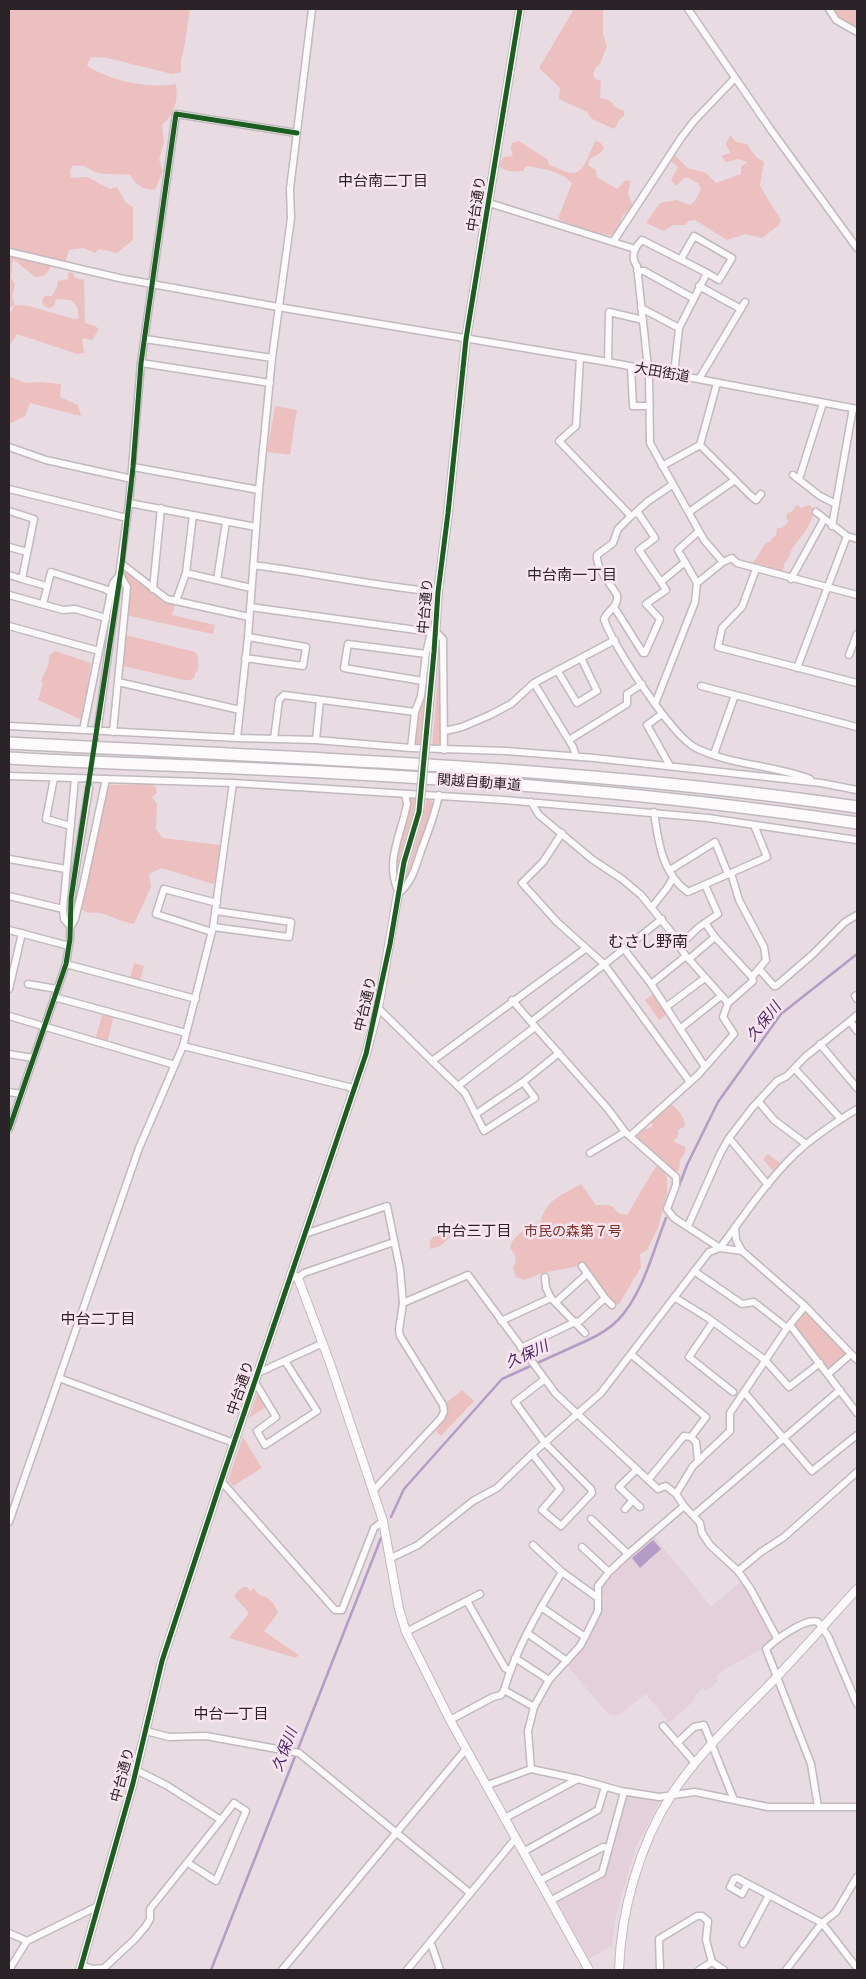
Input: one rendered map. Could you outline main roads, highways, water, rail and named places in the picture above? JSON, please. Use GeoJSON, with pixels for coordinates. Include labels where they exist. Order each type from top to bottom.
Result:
{"type":"FeatureCollection","features":[{"type":"Feature","properties":{"kind":"highway","name":"関越自動車道"},"geometry":{"type":"LineString","coordinates":[[9,743],[519,770],[633,779],[760,793],[857,807]]}},
{"type":"Feature","properties":{"kind":"highway","name":"関越自動車道"},"geometry":{"type":"LineString","coordinates":[[9,758],[515,785],[638,796],[857,823]]}},
{"type":"Feature","properties":{"kind":"waterway","name":"久保川"},"geometry":{"type":"LineString","coordinates":[[679,1186],[687,1165],[718,1102],[781,1014],[857,954]]}},
{"type":"Feature","properties":{"kind":"waterway","name":"久保川"},"geometry":{"type":"LineString","coordinates":[[391,1517],[404,1489],[502,1379],[600,1334],[618,1320],[627,1310],[641,1285],[666,1218]]}},
{"type":"Feature","properties":{"kind":"waterway","name":"久保川"},"geometry":{"type":"LineString","coordinates":[[211,1970],[381,1538]]}},
{"type":"Feature","properties":{"kind":"tunnel"},"geometry":{"type":"LineString","coordinates":[[89,788],[98,727]]}},
{"type":"Feature","properties":{"kind":"district","name":"中台南二丁目"},"geometry":{"type":"Point","coordinates":[383,182]}},
{"type":"Feature","properties":{"kind":"district","name":"中台南一丁目"},"geometry":{"type":"Point","coordinates":[572,576]}},
{"type":"Feature","properties":{"kind":"district","name":"むさし野南"},"geometry":{"type":"Point","coordinates":[648,942]}},
{"type":"Feature","properties":{"kind":"district","name":"中台三丁目"},"geometry":{"type":"Point","coordinates":[474,1232]}},
{"type":"Feature","properties":{"kind":"district","name":"中台二丁目"},"geometry":{"type":"Point","coordinates":[98,1320]}},
{"type":"Feature","properties":{"kind":"district","name":"中台一丁目"},"geometry":{"type":"Point","coordinates":[231,1715]}},
{"type":"Feature","properties":{"kind":"park label","name":"市民の森第７号"},"geometry":{"type":"Point","coordinates":[573,1232]}}]}
